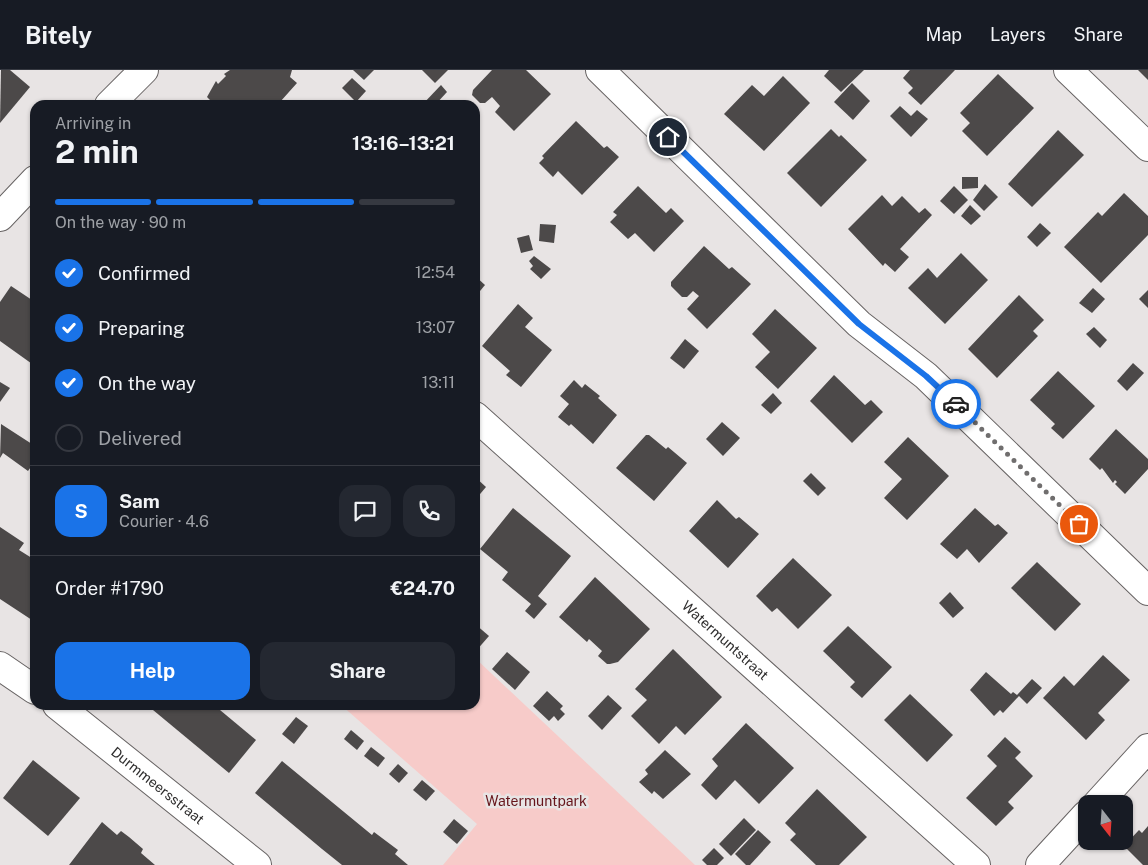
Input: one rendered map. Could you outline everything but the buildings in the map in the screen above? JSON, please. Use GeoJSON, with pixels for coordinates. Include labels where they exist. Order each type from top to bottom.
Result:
{"type":"FeatureCollection","features":[{"type":"Feature","properties":{"kind":"street"},"geometry":{"type":"LineString","coordinates":[[123,100],[144,70]]}},
{"type":"Feature","properties":{"kind":"street"},"geometry":{"type":"LineString","coordinates":[[600,70],[859,324],[926,376],[1148,591]]}},
{"type":"Feature","properties":{"kind":"street"},"geometry":{"type":"LineString","coordinates":[[1068,70],[1148,147]]}},
{"type":"Feature","properties":{"kind":"street"},"geometry":{"type":"LineString","coordinates":[[2,211],[30,185]]}},
{"type":"Feature","properties":{"kind":"street","name":"Watermuntstraat"},"geometry":{"type":"LineString","coordinates":[[480,420],[976,865]]}},
{"type":"Feature","properties":{"kind":"street"},"geometry":{"type":"LineString","coordinates":[[0,666],[30,687]]}},
{"type":"Feature","properties":{"kind":"street","name":"Durmmeersstraat"},"geometry":{"type":"LineString","coordinates":[[63,710],[257,865]]}},
{"type":"Feature","properties":{"kind":"street"},"geometry":{"type":"LineString","coordinates":[[1105,795],[1148,748]]}},
{"type":"Feature","properties":{"kind":"street"},"geometry":{"type":"LineString","coordinates":[[1040,865],[1078,824]]}},
{"type":"Feature","properties":{"kind":"green space","name":"Watermuntpark"},"geometry":{"type":"Polygon","coordinates":[[[480,663],[695,865],[443,865],[477,824],[347,710],[480,710],[480,663]]]}},
{"type":"Feature","properties":{"kind":"way so far"},"geometry":{"type":"LineString","coordinates":[[956,404],[1079,524]]}},
{"type":"Feature","properties":{"kind":"route"},"geometry":{"type":"LineString","coordinates":[[668,137],[859,324],[926,376],[956,404]]}}]}
